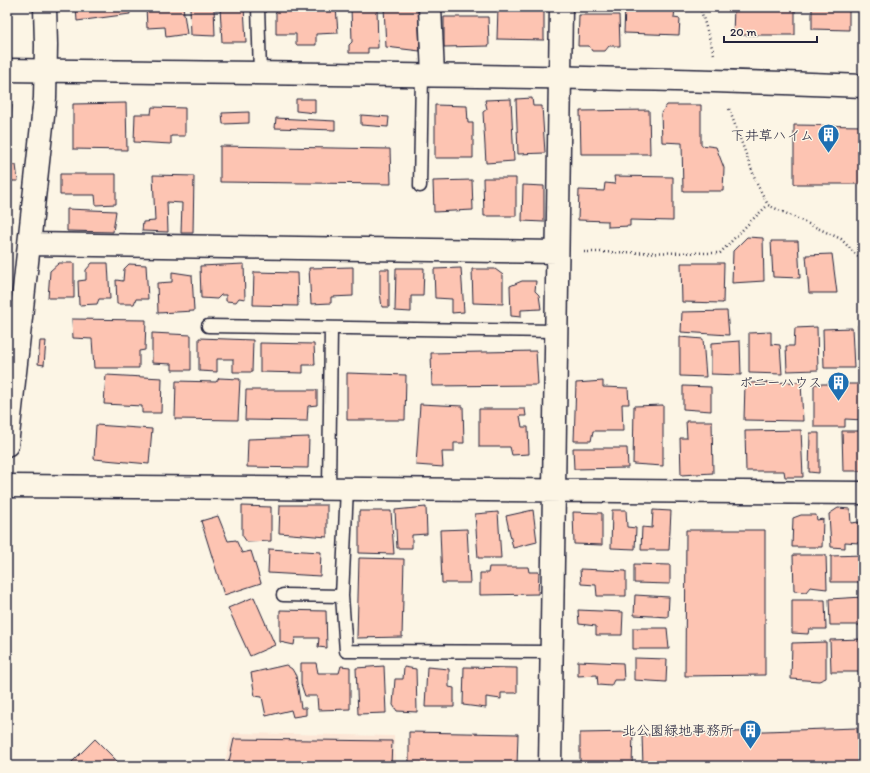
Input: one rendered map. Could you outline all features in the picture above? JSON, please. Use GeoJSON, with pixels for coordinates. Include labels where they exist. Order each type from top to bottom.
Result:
{"type":"FeatureCollection","features":[{"type":"Feature","properties":{"kind":"street"},"geometry":{"type":"LineString","coordinates":[[7,445],[45,98],[45,7]]}},
{"type":"Feature","properties":{"kind":"street"},"geometry":{"type":"LineString","coordinates":[[427,75],[430,7]]}},
{"type":"Feature","properties":{"kind":"street"},"geometry":{"type":"LineString","coordinates":[[550,766],[561,7]]}},
{"type":"Feature","properties":{"kind":"street"},"geometry":{"type":"LineString","coordinates":[[7,70],[561,77],[863,86]]}},
{"type":"Feature","properties":{"kind":"street"},"geometry":{"type":"LineString","coordinates":[[29,244],[557,252]]}},
{"type":"Feature","properties":{"kind":"street"},"geometry":{"type":"LineString","coordinates":[[7,486],[863,493]]}},
{"type":"Feature","properties":{"kind":"lane"},"geometry":{"type":"LineString","coordinates":[[258,7],[260,73]]}},
{"type":"Feature","properties":{"kind":"lane"},"geometry":{"type":"LineString","coordinates":[[420,186],[427,75]]}},
{"type":"Feature","properties":{"kind":"lane"},"geometry":{"type":"LineString","coordinates":[[208,326],[556,331]]}},
{"type":"Feature","properties":{"kind":"lane"},"geometry":{"type":"LineString","coordinates":[[330,328],[342,596],[346,651],[551,652]]}},
{"type":"Feature","properties":{"kind":"lane"},"geometry":{"type":"LineString","coordinates":[[283,595],[342,596]]}},
{"type":"Feature","properties":{"kind":"path"},"geometry":{"type":"LineString","coordinates":[[700,7],[715,58],[717,81],[735,123],[757,184],[768,206],[841,239],[863,262]]}},
{"type":"Feature","properties":{"kind":"path"},"geometry":{"type":"LineString","coordinates":[[557,252],[720,253],[750,221],[768,206]]}},
{"type":"Feature","properties":{"kind":"shaded area"},"geometry":{"type":"Polygon","coordinates":[[[232,733],[394,736],[395,766],[224,766],[232,733]]]}},
{"type":"Feature","properties":{"kind":"building"},"geometry":{"type":"Polygon","coordinates":[[[76,7],[129,7],[130,14],[77,21],[76,7]]]}},
{"type":"Feature","properties":{"kind":"building"},"geometry":{"type":"Polygon","coordinates":[[[146,7],[183,7],[187,34],[166,37],[165,27],[147,28],[146,7]]]}},
{"type":"Feature","properties":{"kind":"building"},"geometry":{"type":"Polygon","coordinates":[[[190,7],[214,7],[215,36],[191,35],[190,7]]]}},
{"type":"Feature","properties":{"kind":"building"},"geometry":{"type":"Polygon","coordinates":[[[220,7],[244,7],[246,42],[222,42],[220,7]]]}},
{"type":"Feature","properties":{"kind":"building"},"geometry":{"type":"Polygon","coordinates":[[[281,7],[336,7],[338,33],[316,34],[316,45],[296,45],[296,34],[276,34],[276,12],[281,9],[281,7]]]}},
{"type":"Feature","properties":{"kind":"building"},"geometry":{"type":"Polygon","coordinates":[[[351,7],[377,7],[378,48],[368,48],[368,53],[349,53],[349,45],[352,42],[351,7]]]}},
{"type":"Feature","properties":{"kind":"building"},"geometry":{"type":"Polygon","coordinates":[[[384,7],[418,7],[420,51],[386,47],[384,7]]]}},
{"type":"Feature","properties":{"kind":"building"},"geometry":{"type":"Polygon","coordinates":[[[498,7],[544,7],[544,40],[497,39],[498,7]]]}},
{"type":"Feature","properties":{"kind":"building"},"geometry":{"type":"Polygon","coordinates":[[[625,7],[675,8],[674,18],[680,19],[679,35],[624,33],[625,7]]]}},
{"type":"Feature","properties":{"kind":"building"},"geometry":{"type":"Polygon","coordinates":[[[734,7],[795,7],[795,35],[733,35],[734,7]]]}},
{"type":"Feature","properties":{"kind":"building"},"geometry":{"type":"Polygon","coordinates":[[[812,7],[849,7],[849,30],[812,29],[812,7]]]}},
{"type":"Feature","properties":{"kind":"building"},"geometry":{"type":"Polygon","coordinates":[[[579,15],[619,15],[620,46],[609,46],[605,51],[592,51],[589,46],[578,46],[579,15]]]}},
{"type":"Feature","properties":{"kind":"building"},"geometry":{"type":"Polygon","coordinates":[[[444,17],[488,17],[489,46],[444,47],[444,17]]]}},
{"type":"Feature","properties":{"kind":"building"},"geometry":{"type":"Polygon","coordinates":[[[532,98],[533,106],[542,106],[545,153],[518,154],[516,99],[532,98]]]}},
{"type":"Feature","properties":{"kind":"building"},"geometry":{"type":"Polygon","coordinates":[[[296,99],[315,99],[315,113],[296,111],[296,99]]]}},
{"type":"Feature","properties":{"kind":"building"},"geometry":{"type":"Polygon","coordinates":[[[511,99],[514,161],[486,163],[483,112],[487,109],[485,100],[511,99]]]}},
{"type":"Feature","properties":{"kind":"building"},"geometry":{"type":"Polygon","coordinates":[[[126,103],[127,150],[73,149],[73,104],[126,103]]]}},
{"type":"Feature","properties":{"kind":"building"},"geometry":{"type":"Polygon","coordinates":[[[7,105],[12,105],[11,124],[7,124],[7,105]]]}},
{"type":"Feature","properties":{"kind":"building"},"geometry":{"type":"Polygon","coordinates":[[[435,105],[467,106],[468,123],[473,123],[473,158],[435,158],[435,105]]]}},
{"type":"Feature","properties":{"kind":"building"},"geometry":{"type":"Polygon","coordinates":[[[667,105],[701,105],[701,145],[716,147],[724,168],[723,191],[683,191],[682,143],[662,142],[661,113],[667,105]]]}},
{"type":"Feature","properties":{"kind":"building"},"geometry":{"type":"Polygon","coordinates":[[[152,107],[185,108],[185,136],[171,136],[171,144],[134,142],[135,114],[151,114],[152,107]]]}},
{"type":"Feature","properties":{"kind":"building"},"geometry":{"type":"Polygon","coordinates":[[[649,110],[650,154],[581,154],[580,111],[649,110]]]}},
{"type":"Feature","properties":{"kind":"building"},"geometry":{"type":"Polygon","coordinates":[[[249,112],[249,123],[223,124],[222,113],[249,112]]]}},
{"type":"Feature","properties":{"kind":"building"},"geometry":{"type":"Polygon","coordinates":[[[361,115],[389,117],[388,127],[361,125],[361,115]]]}},
{"type":"Feature","properties":{"kind":"building"},"geometry":{"type":"Polygon","coordinates":[[[276,118],[335,121],[335,130],[275,128],[276,118]]]}},
{"type":"Feature","properties":{"kind":"building","name":"下井草ハイム"},"geometry":{"type":"Polygon","coordinates":[[[794,125],[863,126],[863,184],[794,184],[794,125]]]}},
{"type":"Feature","properties":{"kind":"building"},"geometry":{"type":"Polygon","coordinates":[[[220,146],[390,149],[391,184],[220,182],[220,146]]]}},
{"type":"Feature","properties":{"kind":"building"},"geometry":{"type":"Polygon","coordinates":[[[7,165],[16,165],[18,181],[7,181],[7,165]]]}},
{"type":"Feature","properties":{"kind":"building"},"geometry":{"type":"Polygon","coordinates":[[[60,174],[116,174],[116,204],[96,205],[95,195],[60,195],[60,174]]]}},
{"type":"Feature","properties":{"kind":"building"},"geometry":{"type":"Polygon","coordinates":[[[153,175],[194,176],[193,233],[181,233],[182,203],[167,202],[168,232],[142,231],[143,222],[155,221],[153,175]]]}},
{"type":"Feature","properties":{"kind":"building"},"geometry":{"type":"Polygon","coordinates":[[[614,176],[673,177],[673,221],[630,220],[630,226],[608,227],[608,221],[578,220],[579,190],[604,191],[605,183],[615,184],[614,176]]]}},
{"type":"Feature","properties":{"kind":"building"},"geometry":{"type":"Polygon","coordinates":[[[483,178],[516,178],[516,216],[484,216],[483,178]]]}},
{"type":"Feature","properties":{"kind":"building"},"geometry":{"type":"Polygon","coordinates":[[[472,180],[473,210],[434,212],[433,181],[472,180]]]}},
{"type":"Feature","properties":{"kind":"building"},"geometry":{"type":"Polygon","coordinates":[[[523,185],[544,186],[544,222],[522,221],[523,185]]]}},
{"type":"Feature","properties":{"kind":"building"},"geometry":{"type":"Polygon","coordinates":[[[67,209],[116,211],[113,232],[67,231],[67,209]]]}},
{"type":"Feature","properties":{"kind":"building"},"geometry":{"type":"Polygon","coordinates":[[[747,237],[763,238],[764,281],[732,283],[733,251],[747,237]]]}},
{"type":"Feature","properties":{"kind":"building"},"geometry":{"type":"Polygon","coordinates":[[[771,241],[798,241],[800,278],[773,277],[771,241]]]}},
{"type":"Feature","properties":{"kind":"building"},"geometry":{"type":"Polygon","coordinates":[[[832,254],[837,293],[809,293],[806,255],[832,254]]]}},
{"type":"Feature","properties":{"kind":"building"},"geometry":{"type":"Polygon","coordinates":[[[59,263],[74,263],[74,298],[48,298],[50,271],[59,263]]]}},
{"type":"Feature","properties":{"kind":"building"},"geometry":{"type":"Polygon","coordinates":[[[92,263],[108,263],[110,299],[99,299],[97,304],[79,305],[78,281],[86,280],[86,270],[92,263]]]}},
{"type":"Feature","properties":{"kind":"building"},"geometry":{"type":"Polygon","coordinates":[[[681,263],[724,263],[723,303],[682,302],[681,263]]]}},
{"type":"Feature","properties":{"kind":"building"},"geometry":{"type":"Polygon","coordinates":[[[129,264],[146,265],[148,299],[136,299],[134,304],[117,304],[116,280],[123,281],[124,269],[129,264]]]}},
{"type":"Feature","properties":{"kind":"building"},"geometry":{"type":"Polygon","coordinates":[[[244,264],[245,299],[239,298],[236,302],[226,301],[226,295],[221,295],[217,299],[201,298],[200,266],[244,264]]]}},
{"type":"Feature","properties":{"kind":"building"},"geometry":{"type":"Polygon","coordinates":[[[353,267],[353,296],[331,297],[331,303],[311,304],[309,268],[353,267]]]}},
{"type":"Feature","properties":{"kind":"building"},"geometry":{"type":"Polygon","coordinates":[[[396,268],[424,268],[423,296],[411,296],[411,312],[395,311],[396,268]]]}},
{"type":"Feature","properties":{"kind":"building"},"geometry":{"type":"Polygon","coordinates":[[[461,268],[464,312],[452,313],[452,299],[435,298],[434,269],[461,268]]]}},
{"type":"Feature","properties":{"kind":"building"},"geometry":{"type":"Polygon","coordinates":[[[380,269],[389,269],[389,307],[382,307],[380,293],[380,269]]]}},
{"type":"Feature","properties":{"kind":"building"},"geometry":{"type":"Polygon","coordinates":[[[472,269],[495,269],[503,275],[503,304],[473,303],[472,269]]]}},
{"type":"Feature","properties":{"kind":"building"},"geometry":{"type":"Polygon","coordinates":[[[172,272],[192,275],[194,311],[158,313],[157,283],[172,282],[172,272]]]}},
{"type":"Feature","properties":{"kind":"building"},"geometry":{"type":"Polygon","coordinates":[[[254,272],[297,273],[298,306],[253,305],[254,272]]]}},
{"type":"Feature","properties":{"kind":"building"},"geometry":{"type":"Polygon","coordinates":[[[522,281],[536,281],[535,291],[539,295],[541,309],[521,310],[521,317],[511,316],[510,286],[522,281]]]}},
{"type":"Feature","properties":{"kind":"building"},"geometry":{"type":"Polygon","coordinates":[[[727,311],[729,335],[681,332],[682,312],[727,311]]]}},
{"type":"Feature","properties":{"kind":"building"},"geometry":{"type":"Polygon","coordinates":[[[72,319],[146,320],[145,350],[139,351],[139,368],[94,368],[92,339],[73,338],[72,319]]]}},
{"type":"Feature","properties":{"kind":"building"},"geometry":{"type":"Polygon","coordinates":[[[858,325],[863,325],[863,367],[860,367],[858,325]]]}},
{"type":"Feature","properties":{"kind":"building"},"geometry":{"type":"Polygon","coordinates":[[[817,327],[818,370],[787,371],[786,346],[794,346],[795,328],[817,327]]]}},
{"type":"Feature","properties":{"kind":"building"},"geometry":{"type":"Polygon","coordinates":[[[852,328],[854,368],[824,368],[823,329],[852,328]]]}},
{"type":"Feature","properties":{"kind":"building"},"geometry":{"type":"Polygon","coordinates":[[[771,332],[771,344],[780,345],[782,374],[749,373],[749,333],[771,332]]]}},
{"type":"Feature","properties":{"kind":"building"},"geometry":{"type":"Polygon","coordinates":[[[152,333],[191,335],[191,370],[172,370],[172,364],[152,363],[152,333]]]}},
{"type":"Feature","properties":{"kind":"building"},"geometry":{"type":"Polygon","coordinates":[[[680,337],[703,339],[706,377],[680,376],[680,337]]]}},
{"type":"Feature","properties":{"kind":"building"},"geometry":{"type":"Polygon","coordinates":[[[199,338],[253,340],[252,372],[233,372],[233,359],[217,359],[217,372],[199,371],[199,338]]]}},
{"type":"Feature","properties":{"kind":"building"},"geometry":{"type":"Polygon","coordinates":[[[40,341],[46,341],[44,365],[38,364],[40,341]]]}},
{"type":"Feature","properties":{"kind":"building"},"geometry":{"type":"Polygon","coordinates":[[[740,341],[741,375],[711,374],[711,343],[740,341]]]}},
{"type":"Feature","properties":{"kind":"building"},"geometry":{"type":"Polygon","coordinates":[[[260,343],[314,344],[315,365],[303,365],[303,373],[260,372],[260,343]]]}},
{"type":"Feature","properties":{"kind":"building"},"geometry":{"type":"Polygon","coordinates":[[[536,351],[538,385],[432,386],[431,353],[536,351]]]}},
{"type":"Feature","properties":{"kind":"building"},"geometry":{"type":"Polygon","coordinates":[[[347,373],[406,375],[405,420],[347,420],[347,373]]]}},
{"type":"Feature","properties":{"kind":"building"},"geometry":{"type":"Polygon","coordinates":[[[106,375],[162,378],[161,413],[142,413],[142,406],[104,404],[106,375]]]}},
{"type":"Feature","properties":{"kind":"building"},"geometry":{"type":"Polygon","coordinates":[[[219,378],[240,379],[238,420],[175,419],[176,381],[216,382],[219,378]]]}},
{"type":"Feature","properties":{"kind":"building"},"geometry":{"type":"Polygon","coordinates":[[[603,381],[603,387],[628,388],[629,404],[622,404],[623,431],[593,431],[591,441],[574,441],[576,383],[603,381]]]}},
{"type":"Feature","properties":{"kind":"building"},"geometry":{"type":"Polygon","coordinates":[[[801,382],[803,421],[744,420],[745,383],[801,382]]]}},
{"type":"Feature","properties":{"kind":"building","name":"ポニーハウス"},"geometry":{"type":"Polygon","coordinates":[[[814,384],[863,384],[863,420],[845,419],[845,427],[814,427],[814,384]]]}},
{"type":"Feature","properties":{"kind":"building"},"geometry":{"type":"Polygon","coordinates":[[[683,386],[711,387],[711,411],[683,409],[683,386]]]}},
{"type":"Feature","properties":{"kind":"building"},"geometry":{"type":"Polygon","coordinates":[[[246,390],[317,390],[317,405],[308,406],[307,421],[245,420],[246,390]]]}},
{"type":"Feature","properties":{"kind":"building"},"geometry":{"type":"Polygon","coordinates":[[[420,404],[463,406],[464,443],[454,443],[454,452],[442,452],[443,467],[416,465],[420,404]]]}},
{"type":"Feature","properties":{"kind":"building"},"geometry":{"type":"Polygon","coordinates":[[[663,405],[663,466],[633,464],[634,406],[663,405]]]}},
{"type":"Feature","properties":{"kind":"building"},"geometry":{"type":"Polygon","coordinates":[[[479,409],[525,409],[526,416],[520,416],[522,427],[528,427],[529,454],[512,455],[510,447],[479,447],[479,409]]]}},
{"type":"Feature","properties":{"kind":"building"},"geometry":{"type":"Polygon","coordinates":[[[686,421],[712,421],[713,473],[681,475],[680,438],[687,438],[686,421]]]}},
{"type":"Feature","properties":{"kind":"building"},"geometry":{"type":"Polygon","coordinates":[[[96,425],[152,429],[149,464],[94,459],[96,425]]]}},
{"type":"Feature","properties":{"kind":"building"},"geometry":{"type":"Polygon","coordinates":[[[801,430],[803,477],[785,477],[784,471],[746,471],[745,431],[801,430]]]}},
{"type":"Feature","properties":{"kind":"building"},"geometry":{"type":"Polygon","coordinates":[[[842,431],[863,431],[863,471],[843,471],[842,431]]]}},
{"type":"Feature","properties":{"kind":"building"},"geometry":{"type":"Polygon","coordinates":[[[810,433],[819,433],[819,473],[809,472],[810,433]]]}},
{"type":"Feature","properties":{"kind":"building"},"geometry":{"type":"Polygon","coordinates":[[[309,437],[308,468],[247,467],[248,439],[309,437]]]}},
{"type":"Feature","properties":{"kind":"building"},"geometry":{"type":"Polygon","coordinates":[[[573,448],[627,448],[628,468],[574,469],[573,448]]]}},
{"type":"Feature","properties":{"kind":"building"},"geometry":{"type":"Polygon","coordinates":[[[280,505],[327,505],[327,537],[279,533],[280,505]]]}},
{"type":"Feature","properties":{"kind":"building"},"geometry":{"type":"Polygon","coordinates":[[[242,506],[271,507],[271,541],[247,542],[242,535],[242,506]]]}},
{"type":"Feature","properties":{"kind":"building"},"geometry":{"type":"Polygon","coordinates":[[[426,507],[427,534],[412,535],[412,548],[397,548],[395,510],[426,507]]]}},
{"type":"Feature","properties":{"kind":"building"},"geometry":{"type":"Polygon","coordinates":[[[838,508],[850,509],[851,523],[859,522],[859,543],[845,542],[845,548],[831,547],[829,514],[838,508]]]}},
{"type":"Feature","properties":{"kind":"building"},"geometry":{"type":"Polygon","coordinates":[[[533,510],[537,542],[513,548],[506,516],[533,510]]]}},
{"type":"Feature","properties":{"kind":"building"},"geometry":{"type":"Polygon","coordinates":[[[612,510],[626,510],[627,527],[636,528],[635,549],[611,548],[612,510]]]}},
{"type":"Feature","properties":{"kind":"building"},"geometry":{"type":"Polygon","coordinates":[[[653,510],[671,511],[669,550],[641,550],[642,527],[652,528],[653,510]]]}},
{"type":"Feature","properties":{"kind":"building"},"geometry":{"type":"Polygon","coordinates":[[[359,511],[391,511],[394,554],[359,553],[359,511]]]}},
{"type":"Feature","properties":{"kind":"building"},"geometry":{"type":"Polygon","coordinates":[[[498,512],[501,558],[478,558],[475,514],[498,512]]]}},
{"type":"Feature","properties":{"kind":"building"},"geometry":{"type":"Polygon","coordinates":[[[573,512],[602,513],[602,545],[574,544],[573,512]]]}},
{"type":"Feature","properties":{"kind":"building"},"geometry":{"type":"Polygon","coordinates":[[[801,515],[816,515],[817,520],[823,519],[822,547],[792,547],[793,518],[801,515]]]}},
{"type":"Feature","properties":{"kind":"building"},"geometry":{"type":"Polygon","coordinates":[[[218,516],[228,541],[236,540],[242,553],[251,551],[261,583],[224,595],[201,521],[218,516]]]}},
{"type":"Feature","properties":{"kind":"building"},"geometry":{"type":"Polygon","coordinates":[[[467,529],[470,583],[442,583],[440,530],[467,529]]]}},
{"type":"Feature","properties":{"kind":"building"},"geometry":{"type":"Polygon","coordinates":[[[686,530],[765,530],[765,675],[685,676],[686,530]]]}},
{"type":"Feature","properties":{"kind":"building"},"geometry":{"type":"Polygon","coordinates":[[[269,549],[321,552],[320,576],[268,573],[269,549]]]}},
{"type":"Feature","properties":{"kind":"building"},"geometry":{"type":"Polygon","coordinates":[[[793,555],[826,555],[827,589],[810,587],[806,592],[794,591],[793,555]]]}},
{"type":"Feature","properties":{"kind":"building"},"geometry":{"type":"Polygon","coordinates":[[[863,555],[863,582],[831,582],[831,556],[863,555]]]}},
{"type":"Feature","properties":{"kind":"building"},"geometry":{"type":"Polygon","coordinates":[[[359,558],[404,559],[402,637],[357,638],[359,558]]]}},
{"type":"Feature","properties":{"kind":"building"},"geometry":{"type":"Polygon","coordinates":[[[634,564],[670,565],[670,584],[634,583],[634,564]]]}},
{"type":"Feature","properties":{"kind":"building"},"geometry":{"type":"Polygon","coordinates":[[[489,567],[528,567],[529,572],[539,572],[538,594],[480,595],[480,573],[488,573],[489,567]]]}},
{"type":"Feature","properties":{"kind":"building"},"geometry":{"type":"Polygon","coordinates":[[[580,569],[626,571],[626,596],[597,596],[596,585],[581,584],[580,569]]]}},
{"type":"Feature","properties":{"kind":"building"},"geometry":{"type":"Polygon","coordinates":[[[635,595],[669,597],[668,617],[634,615],[635,595]]]}},
{"type":"Feature","properties":{"kind":"building"},"geometry":{"type":"Polygon","coordinates":[[[254,597],[275,645],[250,656],[228,608],[254,597]]]}},
{"type":"Feature","properties":{"kind":"building"},"geometry":{"type":"Polygon","coordinates":[[[863,597],[863,625],[830,625],[829,599],[863,597]]]}},
{"type":"Feature","properties":{"kind":"building"},"geometry":{"type":"Polygon","coordinates":[[[792,600],[825,600],[826,629],[809,629],[808,634],[792,633],[792,600]]]}},
{"type":"Feature","properties":{"kind":"building"},"geometry":{"type":"Polygon","coordinates":[[[280,610],[326,611],[327,648],[318,647],[319,638],[295,638],[294,645],[280,642],[280,610]]]}},
{"type":"Feature","properties":{"kind":"building"},"geometry":{"type":"Polygon","coordinates":[[[578,610],[623,612],[622,635],[596,635],[596,626],[579,624],[578,610]]]}},
{"type":"Feature","properties":{"kind":"building"},"geometry":{"type":"Polygon","coordinates":[[[633,628],[667,628],[669,649],[633,649],[633,628]]]}},
{"type":"Feature","properties":{"kind":"building"},"geometry":{"type":"Polygon","coordinates":[[[863,639],[863,672],[831,672],[830,640],[863,639]]]}},
{"type":"Feature","properties":{"kind":"building"},"geometry":{"type":"Polygon","coordinates":[[[826,642],[826,678],[819,681],[791,679],[792,643],[826,642]]]}},
{"type":"Feature","properties":{"kind":"building"},"geometry":{"type":"Polygon","coordinates":[[[634,658],[667,659],[666,682],[634,680],[634,658]]]}},
{"type":"Feature","properties":{"kind":"building"},"geometry":{"type":"Polygon","coordinates":[[[578,661],[623,663],[624,680],[614,680],[611,686],[598,685],[597,675],[578,676],[578,661]]]}},
{"type":"Feature","properties":{"kind":"building"},"geometry":{"type":"Polygon","coordinates":[[[301,663],[316,663],[318,673],[339,673],[341,666],[350,667],[350,709],[318,710],[317,696],[305,696],[301,684],[301,663]]]}},
{"type":"Feature","properties":{"kind":"building"},"geometry":{"type":"Polygon","coordinates":[[[286,665],[292,669],[296,676],[301,708],[306,708],[306,715],[293,717],[291,710],[266,716],[262,697],[255,696],[251,673],[286,665]]]}},
{"type":"Feature","properties":{"kind":"building"},"geometry":{"type":"Polygon","coordinates":[[[384,666],[386,713],[358,714],[356,668],[384,666]]]}},
{"type":"Feature","properties":{"kind":"building"},"geometry":{"type":"Polygon","coordinates":[[[404,667],[416,669],[417,712],[397,711],[393,705],[395,679],[403,679],[404,667]]]}},
{"type":"Feature","properties":{"kind":"building"},"geometry":{"type":"Polygon","coordinates":[[[427,667],[449,669],[449,687],[454,688],[454,707],[425,707],[427,667]]]}},
{"type":"Feature","properties":{"kind":"building"},"geometry":{"type":"Polygon","coordinates":[[[464,667],[517,668],[517,693],[501,693],[501,699],[486,697],[486,708],[463,705],[464,667]]]}},
{"type":"Feature","properties":{"kind":"building","name":"北公園緑地事務所"},"geometry":{"type":"Polygon","coordinates":[[[857,728],[859,766],[643,766],[642,735],[857,728]]]}},
{"type":"Feature","properties":{"kind":"building"},"geometry":{"type":"Polygon","coordinates":[[[409,732],[518,734],[517,766],[409,763],[409,732]]]}},
{"type":"Feature","properties":{"kind":"building"},"geometry":{"type":"Polygon","coordinates":[[[633,732],[632,766],[580,766],[580,733],[633,732]]]}},
{"type":"Feature","properties":{"kind":"building"},"geometry":{"type":"Polygon","coordinates":[[[95,739],[122,766],[68,766],[95,739]]]}},
{"type":"Feature","properties":{"kind":"building"},"geometry":{"type":"Polygon","coordinates":[[[234,739],[392,741],[391,766],[228,766],[234,739]]]}},
{"type":"Feature","properties":{"kind":"place","name":"下井草ハイム"},"geometry":{"type":"Point","coordinates":[829,154]}},
{"type":"Feature","properties":{"kind":"place","name":"ポニーハウス"},"geometry":{"type":"Point","coordinates":[838,402]}},
{"type":"Feature","properties":{"kind":"place","name":"北公園緑地事務所"},"geometry":{"type":"Point","coordinates":[750,750]}}]}
